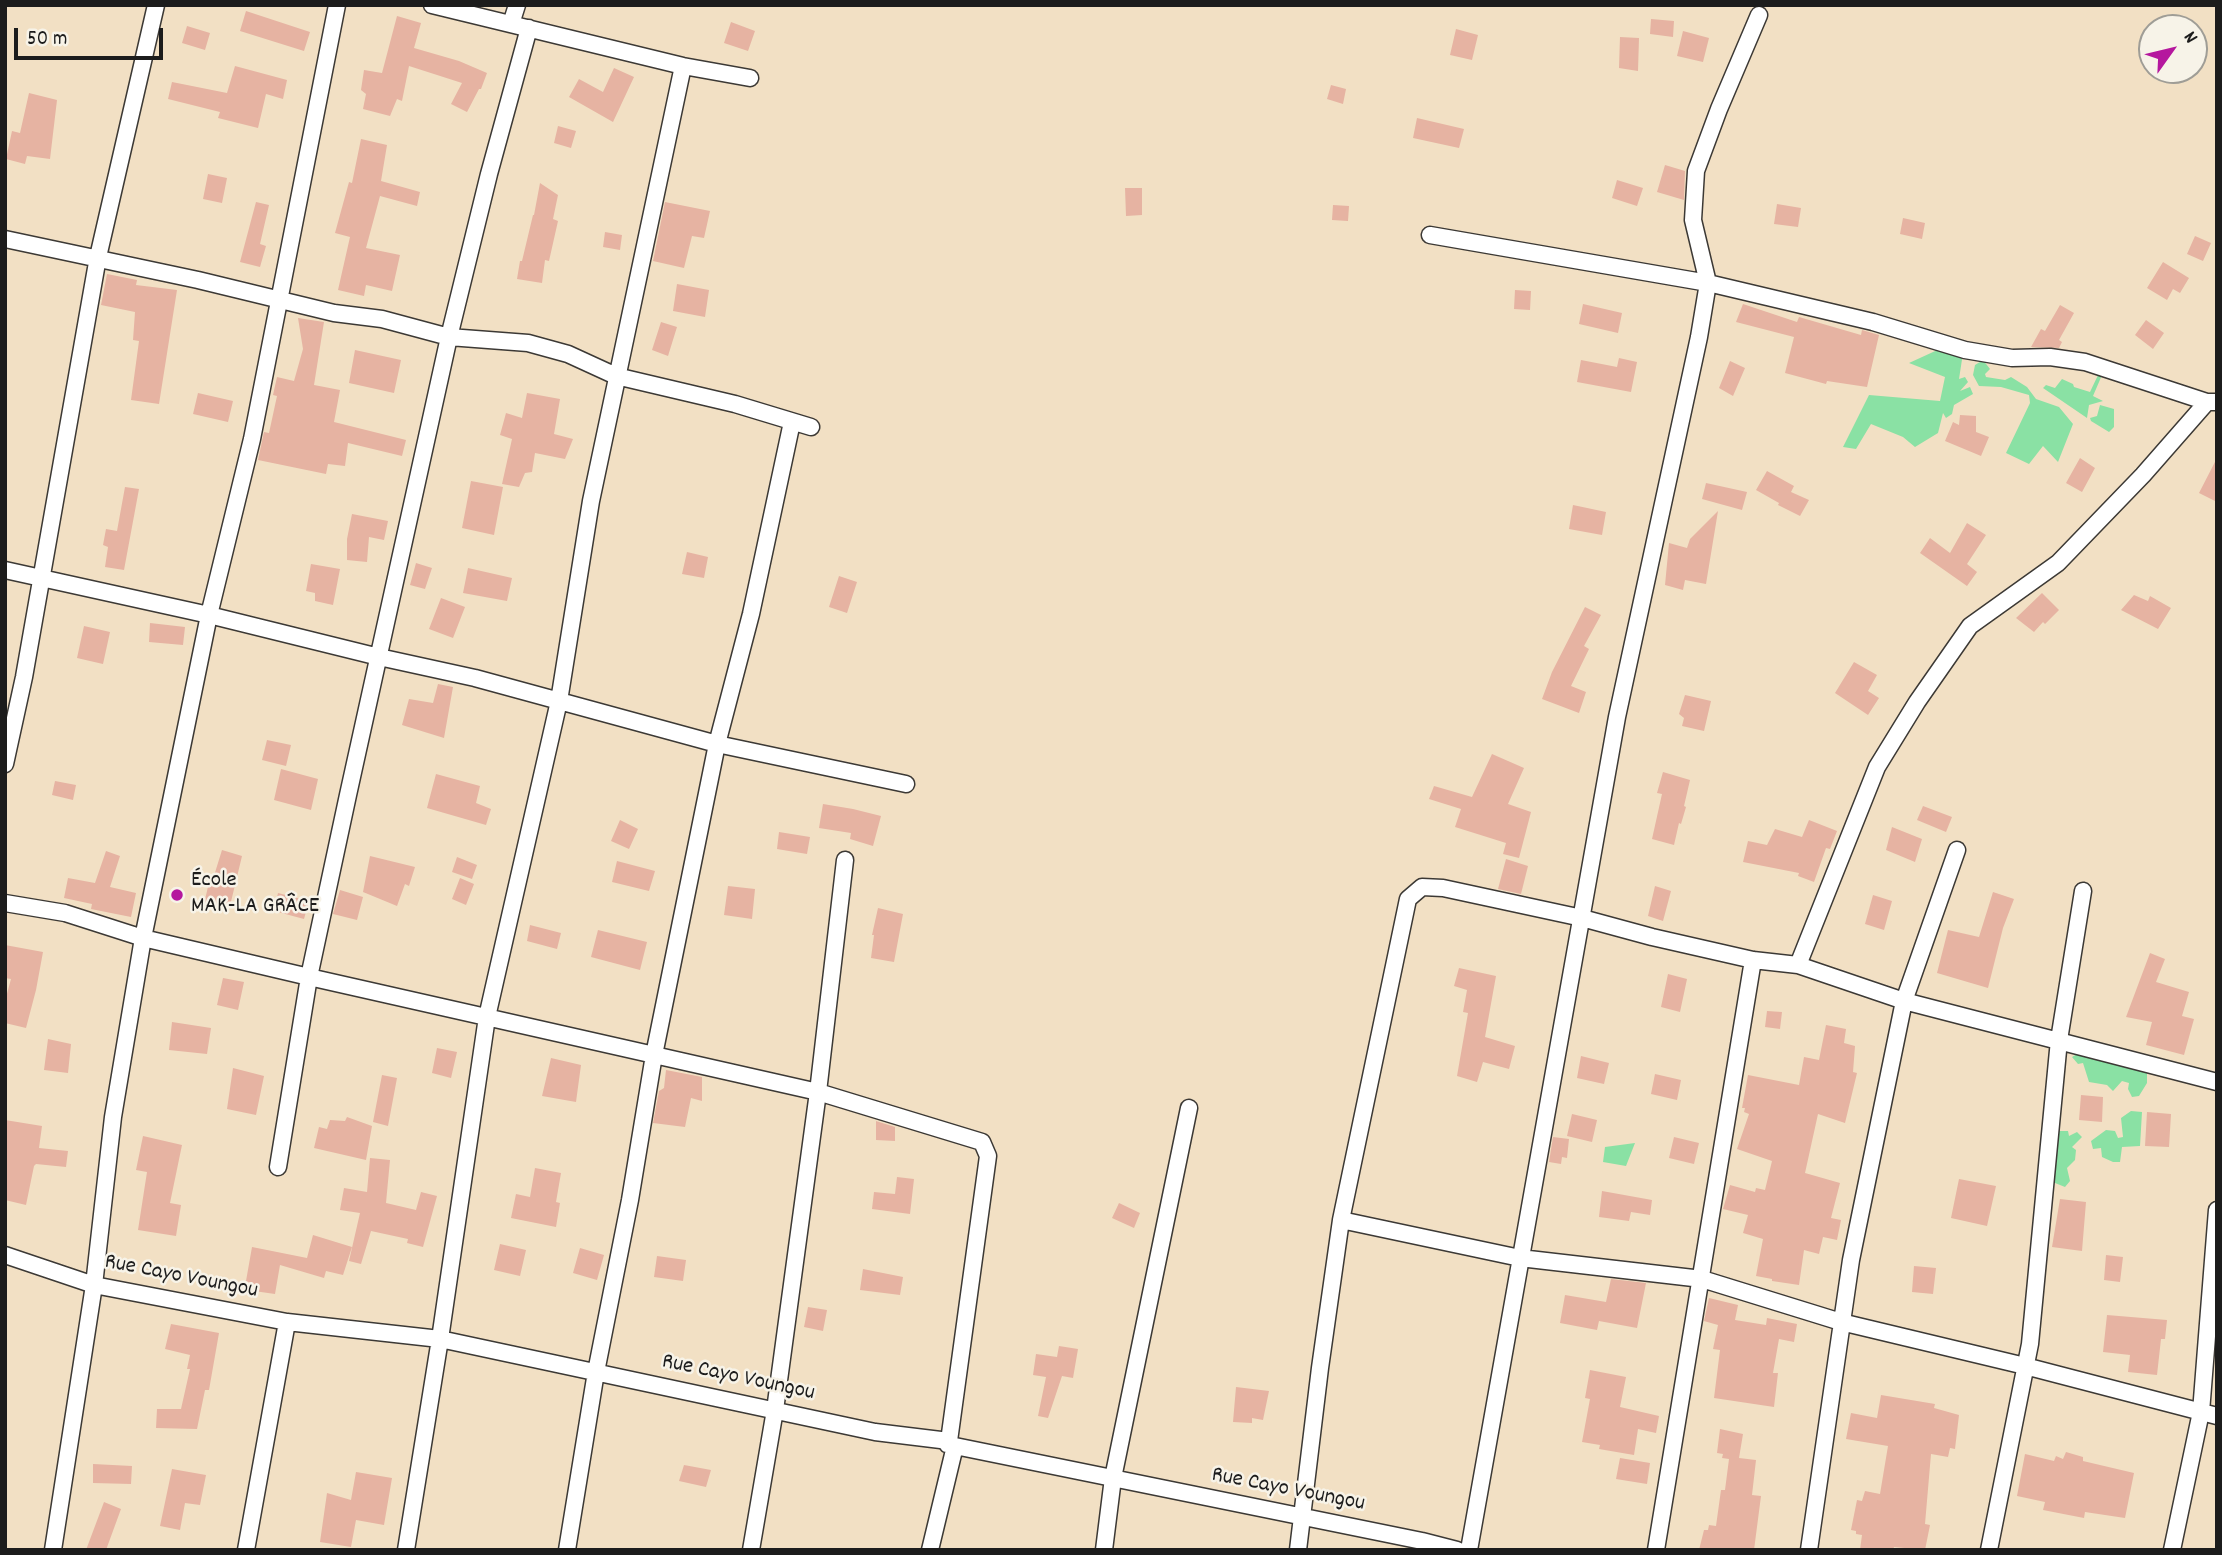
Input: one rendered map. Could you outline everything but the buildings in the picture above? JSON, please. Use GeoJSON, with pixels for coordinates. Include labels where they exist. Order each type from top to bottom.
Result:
{"type":"FeatureCollection","features":[{"type":"Feature","properties":{"kind":"street"},"geometry":{"type":"LineString","coordinates":[[5,764],[24,677],[98,257],[156,5]]}},
{"type":"Feature","properties":{"kind":"street"},"geometry":{"type":"LineString","coordinates":[[53,1550],[94,1285],[113,1117],[142,938],[209,615],[252,439],[337,5]]}},
{"type":"Feature","properties":{"kind":"street"},"geometry":{"type":"LineString","coordinates":[[432,5],[683,66],[750,78]]}},
{"type":"Feature","properties":{"kind":"street"},"geometry":{"type":"LineString","coordinates":[[511,24],[517,5]]}},
{"type":"Feature","properties":{"kind":"street"},"geometry":{"type":"LineString","coordinates":[[1469,1550],[1617,717],[1708,284],[1693,220],[1696,171],[1759,15]]}},
{"type":"Feature","properties":{"kind":"street"},"geometry":{"type":"LineString","coordinates":[[278,1167],[309,977],[449,337],[489,174],[529,28]]}},
{"type":"Feature","properties":{"kind":"street"},"geometry":{"type":"LineString","coordinates":[[406,1550],[487,1017],[559,701],[591,500],[683,66]]}},
{"type":"Feature","properties":{"kind":"street"},"geometry":{"type":"LineString","coordinates":[[1430,235],[1708,284],[1873,322],[1965,349],[2012,358],[2050,357],[2085,362],[2212,402],[2058,563],[1970,626],[1877,766],[1798,965]]}},
{"type":"Feature","properties":{"kind":"street"},"geometry":{"type":"LineString","coordinates":[[5,239],[98,257],[334,313],[382,319],[449,337],[528,343],[568,354],[617,376],[735,404],[811,427]]}},
{"type":"Feature","properties":{"kind":"street"},"geometry":{"type":"LineString","coordinates":[[568,1550],[596,1372],[630,1200],[654,1055],[717,744],[751,614],[792,422]]}},
{"type":"Feature","properties":{"kind":"street"},"geometry":{"type":"LineString","coordinates":[[5,570],[475,678],[717,744],[905,784]]}},
{"type":"Feature","properties":{"kind":"street"},"geometry":{"type":"LineString","coordinates":[[1809,1550],[1851,1260],[1904,1001],[1957,850]]}},
{"type":"Feature","properties":{"kind":"street"},"geometry":{"type":"LineString","coordinates":[[751,1550],[775,1410],[818,1092],[845,860]]}},
{"type":"Feature","properties":{"kind":"street"},"geometry":{"type":"LineString","coordinates":[[1298,1550],[1341,1220],[1408,899],[1422,887],[1443,888],[1582,918],[1753,960],[1798,965],[1904,1001],[2217,1082]]}},
{"type":"Feature","properties":{"kind":"street"},"geometry":{"type":"LineString","coordinates":[[1989,1550],[2030,1344],[2059,1040],[2083,891]]}},
{"type":"Feature","properties":{"kind":"street"},"geometry":{"type":"LineString","coordinates":[[5,903],[65,913],[142,938],[818,1092],[982,1142],[988,1156],[952,1444],[930,1550]]}},
{"type":"Feature","properties":{"kind":"street"},"geometry":{"type":"LineString","coordinates":[[1656,1550],[1753,960]]}},
{"type":"Feature","properties":{"kind":"street"},"geometry":{"type":"LineString","coordinates":[[1104,1550],[1113,1478],[1189,1108]]}},
{"type":"Feature","properties":{"kind":"street"},"geometry":{"type":"LineString","coordinates":[[2172,1550],[2209,1414],[2217,1210]]}},
{"type":"Feature","properties":{"kind":"street"},"geometry":{"type":"LineString","coordinates":[[1341,1220],[1520,1258],[1702,1279],[1841,1322],[2209,1414]]}},
{"type":"Feature","properties":{"kind":"street","name":"Rue Cayo Voungou"},"geometry":{"type":"LineString","coordinates":[[5,1255],[94,1285],[287,1322],[440,1339],[875,1432],[952,1444],[1457,1550]]}},
{"type":"Feature","properties":{"kind":"street"},"geometry":{"type":"LineString","coordinates":[[246,1550],[287,1322]]}},
{"type":"Feature","properties":{"kind":"green space"},"geometry":{"type":"Polygon","coordinates":[[[1944,347],[1963,353],[1959,379],[1965,377],[1968,382],[1960,391],[1970,387],[1973,394],[1954,405],[1952,414],[1946,418],[1943,413],[1938,433],[1915,447],[1903,437],[1871,424],[1856,449],[1843,447],[1869,395],[1940,401],[1945,377],[1909,363],[1944,347]]]}},
{"type":"Feature","properties":{"kind":"green space"},"geometry":{"type":"Polygon","coordinates":[[[1983,360],[1990,369],[1985,374],[1986,377],[2005,380],[2011,377],[2027,387],[2036,399],[2059,407],[2073,424],[2058,462],[2043,446],[2029,464],[2006,453],[2030,403],[2029,395],[2001,387],[1979,386],[1973,375],[1975,365],[1983,360]]]}},
{"type":"Feature","properties":{"kind":"green space"},"geometry":{"type":"Polygon","coordinates":[[[2099,373],[2102,375],[2093,396],[2103,401],[2089,405],[2087,418],[2043,388],[2046,385],[2055,388],[2062,379],[2074,387],[2090,392],[2099,373]]]}},
{"type":"Feature","properties":{"kind":"green space"},"geometry":{"type":"Polygon","coordinates":[[[2100,405],[2114,409],[2114,427],[2109,432],[2090,418],[2097,416],[2100,405]]]}},
{"type":"Feature","properties":{"kind":"green space"},"geometry":{"type":"Polygon","coordinates":[[[2084,1050],[2147,1069],[2147,1083],[2139,1096],[2132,1097],[2128,1089],[2129,1083],[2122,1081],[2113,1091],[2107,1085],[2089,1082],[2083,1063],[2078,1064],[2072,1057],[2084,1050]]]}},
{"type":"Feature","properties":{"kind":"green space"},"geometry":{"type":"Polygon","coordinates":[[[2131,1111],[2142,1112],[2140,1146],[2122,1147],[2120,1162],[2102,1157],[2101,1148],[2093,1149],[2091,1141],[2106,1130],[2115,1131],[2118,1138],[2123,1137],[2121,1118],[2131,1111]]]}},
{"type":"Feature","properties":{"kind":"green space"},"geometry":{"type":"Polygon","coordinates":[[[2056,1131],[2068,1131],[2069,1136],[2077,1132],[2082,1137],[2072,1147],[2076,1150],[2075,1160],[2067,1168],[2070,1181],[2065,1187],[2050,1181],[2056,1131]]]}},
{"type":"Feature","properties":{"kind":"green space"},"geometry":{"type":"Polygon","coordinates":[[[1635,1143],[1626,1166],[1603,1162],[1605,1147],[1635,1143]]]}},
{"type":"Feature","properties":{"kind":"place","name":"École MAK-LA GRÂCE"},"geometry":{"type":"Point","coordinates":[177,895]}}]}
